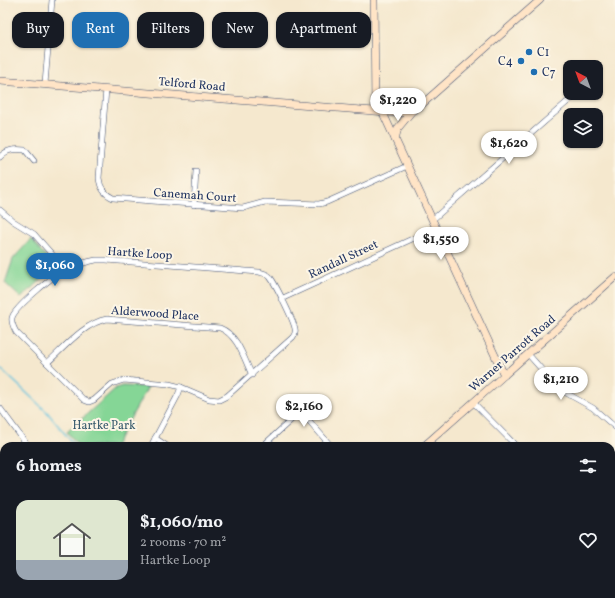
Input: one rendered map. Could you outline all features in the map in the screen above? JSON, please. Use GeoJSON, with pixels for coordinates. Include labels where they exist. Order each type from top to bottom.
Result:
{"type":"FeatureCollection","features":[{"type":"Feature","properties":{"kind":"street"},"geometry":{"type":"LineString","coordinates":[[45,84],[52,0]]}},
{"type":"Feature","properties":{"kind":"street"},"geometry":{"type":"LineString","coordinates":[[374,0],[375,110]]}},
{"type":"Feature","properties":{"kind":"street"},"geometry":{"type":"LineString","coordinates":[[395,139],[398,128],[412,111],[430,98],[540,0]]}},
{"type":"Feature","properties":{"kind":"street","name":"Telford Road"},"geometry":{"type":"LineString","coordinates":[[0,81],[106,88],[404,113],[412,111]]}},
{"type":"Feature","properties":{"kind":"street","name":"Canemah Court"},"geometry":{"type":"LineString","coordinates":[[106,88],[99,178],[103,191],[113,198],[243,208],[265,202],[319,204],[327,202],[407,166]]}},
{"type":"Feature","properties":{"kind":"street"},"geometry":{"type":"LineString","coordinates":[[432,220],[569,100]]}},
{"type":"Feature","properties":{"kind":"street"},"geometry":{"type":"LineString","coordinates":[[382,111],[504,375]]}},
{"type":"Feature","properties":{"kind":"street"},"geometry":{"type":"LineString","coordinates":[[0,157],[9,150],[25,150],[34,161]]}},
{"type":"Feature","properties":{"kind":"street"},"geometry":{"type":"LineString","coordinates":[[194,204],[196,171]]}},
{"type":"Feature","properties":{"kind":"street"},"geometry":{"type":"LineString","coordinates":[[0,210],[13,221],[34,234],[65,269]]}},
{"type":"Feature","properties":{"kind":"street","name":"Randall Street"},"geometry":{"type":"LineString","coordinates":[[282,299],[436,228]]}},
{"type":"Feature","properties":{"kind":"street","name":"Hartke Loop"},"geometry":{"type":"LineString","coordinates":[[106,260],[259,272],[269,276],[282,299],[295,328],[295,334],[293,338],[252,375],[227,396],[219,400],[209,399],[181,387],[159,382],[124,380],[112,384],[94,400],[89,402],[84,400],[16,332],[13,325],[12,318],[16,310],[65,269],[86,262],[106,260]]}},
{"type":"Feature","properties":{"kind":"street","name":"Warner Parrott Road"},"geometry":{"type":"LineString","coordinates":[[428,442],[615,277]]}},
{"type":"Feature","properties":{"kind":"street","name":"Alderwood Place"},"geometry":{"type":"LineString","coordinates":[[47,363],[89,326],[99,320],[107,319],[220,328],[226,330],[234,338],[252,375]]}},
{"type":"Feature","properties":{"kind":"street"},"geometry":{"type":"LineString","coordinates":[[528,354],[559,389],[593,408],[615,426]]}},
{"type":"Feature","properties":{"kind":"street"},"geometry":{"type":"LineString","coordinates":[[153,442],[178,396],[181,387]]}},
{"type":"Feature","properties":{"kind":"street"},"geometry":{"type":"LineString","coordinates":[[290,399],[328,442]]}},
{"type":"Feature","properties":{"kind":"street"},"geometry":{"type":"LineString","coordinates":[[473,402],[512,442]]}},
{"type":"Feature","properties":{"kind":"street"},"geometry":{"type":"LineString","coordinates":[[0,408],[25,442]]}},
{"type":"Feature","properties":{"kind":"street"},"geometry":{"type":"LineString","coordinates":[[267,442],[301,411]]}},
{"type":"Feature","properties":{"kind":"street"},"geometry":{"type":"LineString","coordinates":[[155,438],[161,442]]}},
{"type":"Feature","properties":{"kind":"green space"},"geometry":{"type":"Polygon","coordinates":[[[31,239],[55,268],[21,298],[5,283],[13,259],[31,239]]]}},
{"type":"Feature","properties":{"kind":"green space","name":"Hartke Park"},"geometry":{"type":"Polygon","coordinates":[[[122,386],[148,387],[117,442],[76,442],[67,432],[116,388],[122,386]]]}},
{"type":"Feature","properties":{"kind":"waterway"},"geometry":{"type":"LineString","coordinates":[[0,368],[47,412],[72,442]]}},
{"type":"Feature","properties":{"kind":"place","name":"C1"},"geometry":{"type":"Point","coordinates":[529,52]}},
{"type":"Feature","properties":{"kind":"place","name":"C4"},"geometry":{"type":"Point","coordinates":[521,61]}},
{"type":"Feature","properties":{"kind":"place","name":"C7"},"geometry":{"type":"Point","coordinates":[534,72]}}]}
